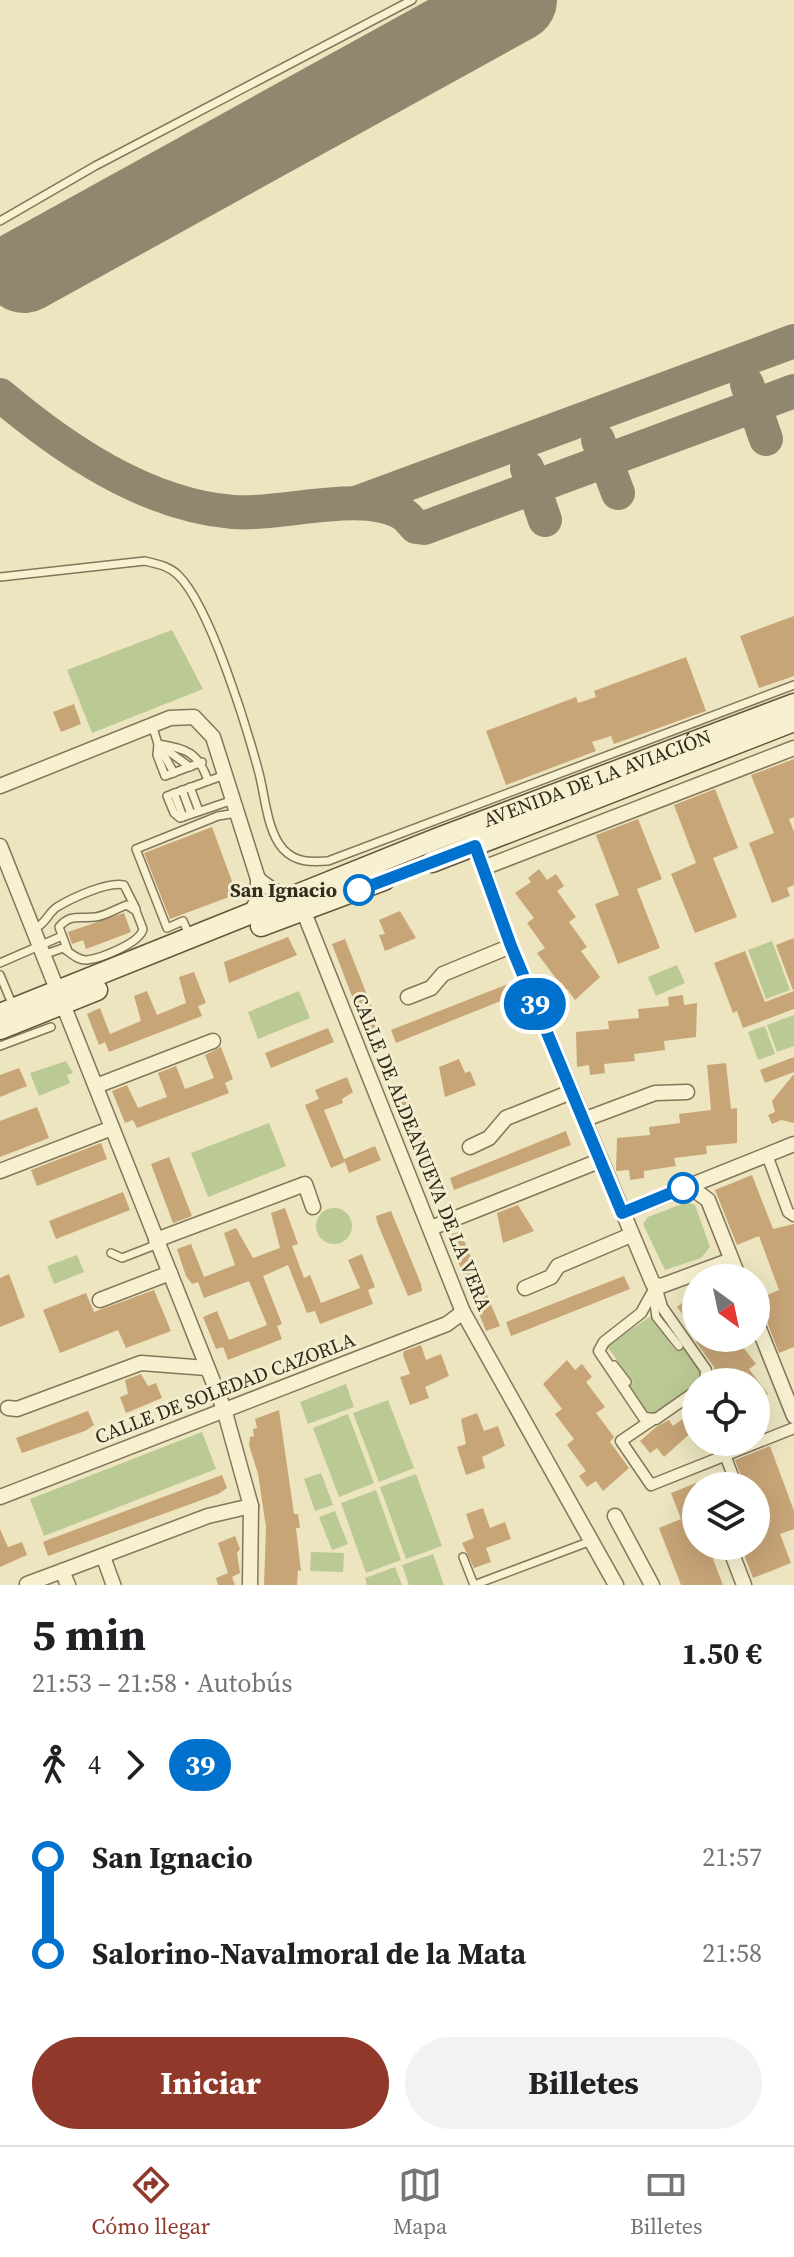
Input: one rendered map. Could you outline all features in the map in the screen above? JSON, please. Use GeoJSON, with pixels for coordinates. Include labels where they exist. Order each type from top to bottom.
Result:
{"type":"FeatureCollection","features":[{"type":"Feature","properties":{"kind":"main road","name":"AVENIDA DE LA AVIACIÓN"},"geometry":{"type":"LineString","coordinates":[[7,1011],[60,997],[297,905],[794,704]]}},
{"type":"Feature","properties":{"kind":"main road","name":"AVENIDA DE LA AVIACIÓN"},"geometry":{"type":"LineString","coordinates":[[432,862],[472,836],[794,721]]}},
{"type":"Feature","properties":{"kind":"main road","name":"AVENIDA DE LA AVIACIÓN"},"geometry":{"type":"LineString","coordinates":[[0,1029],[60,997],[249,916],[384,880]]}},
{"type":"Feature","properties":{"kind":"street"},"geometry":{"type":"LineString","coordinates":[[0,786],[152,725],[183,716],[194,717],[213,737],[258,879],[258,899],[249,916]]}},
{"type":"Feature","properties":{"kind":"street"},"geometry":{"type":"LineString","coordinates":[[483,868],[794,748]]}},
{"type":"Feature","properties":{"kind":"street"},"geometry":{"type":"LineString","coordinates":[[472,836],[511,946],[654,1292],[705,1368]]}},
{"type":"Feature","properties":{"kind":"street"},"geometry":{"type":"LineString","coordinates":[[0,846],[224,1409],[251,1506],[250,1585]]}},
{"type":"Feature","properties":{"kind":"street","name":"AVENIDA DE LA AVIACIÓN"},"geometry":{"type":"LineString","coordinates":[[384,880],[432,862]]}},
{"type":"Feature","properties":{"kind":"street"},"geometry":{"type":"LineString","coordinates":[[258,879],[274,894],[297,905]]}},
{"type":"Feature","properties":{"kind":"street","name":"CALLE DE ALDEANUEVA DE LA VERA"},"geometry":{"type":"LineString","coordinates":[[297,905],[463,1312],[616,1585]]}},
{"type":"Feature","properties":{"kind":"street"},"geometry":{"type":"LineString","coordinates":[[408,997],[431,988],[443,974],[511,946]]}},
{"type":"Feature","properties":{"kind":"street"},"geometry":{"type":"LineString","coordinates":[[96,1086],[213,1041]]}},
{"type":"Feature","properties":{"kind":"street"},"geometry":{"type":"LineString","coordinates":[[470,1147],[487,1140],[506,1118],[571,1092]]}},
{"type":"Feature","properties":{"kind":"street"},"geometry":{"type":"LineString","coordinates":[[583,1120],[655,1093],[687,1092]]}},
{"type":"Feature","properties":{"kind":"street"},"geometry":{"type":"LineString","coordinates":[[0,1171],[112,1128]]}},
{"type":"Feature","properties":{"kind":"street"},"geometry":{"type":"LineString","coordinates":[[622,1213],[794,1144]]}},
{"type":"Feature","properties":{"kind":"street"},"geometry":{"type":"LineString","coordinates":[[767,1155],[788,1212],[794,1216]]}},
{"type":"Feature","properties":{"kind":"street"},"geometry":{"type":"LineString","coordinates":[[431,1228],[599,1161]]}},
{"type":"Feature","properties":{"kind":"street"},"geometry":{"type":"LineString","coordinates":[[157,1242],[305,1184],[313,1207]]}},
{"type":"Feature","properties":{"kind":"street"},"geometry":{"type":"LineString","coordinates":[[689,1186],[708,1200],[733,1264]]}},
{"type":"Feature","properties":{"kind":"street"},"geometry":{"type":"LineString","coordinates":[[525,1288],[551,1277],[558,1266],[631,1235]]}},
{"type":"Feature","properties":{"kind":"street"},"geometry":{"type":"LineString","coordinates":[[652,1420],[644,1418],[637,1410],[598,1348],[641,1313],[654,1292],[731,1260]]}},
{"type":"Feature","properties":{"kind":"street"},"geometry":{"type":"LineString","coordinates":[[100,1300],[170,1273]]}},
{"type":"Feature","properties":{"kind":"street","name":"CALLE DE SOLEDAD CAZORLA"},"geometry":{"type":"LineString","coordinates":[[0,1497],[447,1324],[463,1312]]}},
{"type":"Feature","properties":{"kind":"street"},"geometry":{"type":"LineString","coordinates":[[768,1352],[794,1416]]}},
{"type":"Feature","properties":{"kind":"street"},"geometry":{"type":"LineString","coordinates":[[8,1408],[17,1409],[141,1363],[207,1368]]}},
{"type":"Feature","properties":{"kind":"street"},"geometry":{"type":"LineString","coordinates":[[779,1379],[794,1373]]}},
{"type":"Feature","properties":{"kind":"street"},"geometry":{"type":"LineString","coordinates":[[682,1400],[621,1441],[651,1485],[723,1456]]}},
{"type":"Feature","properties":{"kind":"street"},"geometry":{"type":"LineString","coordinates":[[770,1437],[794,1428]]}},
{"type":"Feature","properties":{"kind":"street"},"geometry":{"type":"LineString","coordinates":[[27,1584],[65,1578],[103,1556],[208,1516],[251,1506]]}},
{"type":"Feature","properties":{"kind":"street"},"geometry":{"type":"LineString","coordinates":[[615,1516],[652,1585]]}},
{"type":"Feature","properties":{"kind":"street"},"geometry":{"type":"LineString","coordinates":[[734,1560],[744,1585]]}},
{"type":"Feature","properties":{"kind":"lane"},"geometry":{"type":"LineString","coordinates":[[0,221],[95,166],[412,0]]}},
{"type":"Feature","properties":{"kind":"lane"},"geometry":{"type":"LineString","coordinates":[[0,577],[145,561],[168,567],[179,576],[193,595],[243,713],[272,825],[281,847],[303,862],[328,861],[794,685]]}},
{"type":"Feature","properties":{"kind":"lane"},"geometry":{"type":"LineString","coordinates":[[152,725],[158,744],[157,755],[165,776],[202,762]]}},
{"type":"Feature","properties":{"kind":"lane"},"geometry":{"type":"LineString","coordinates":[[158,744],[180,747],[202,762],[208,781]]}},
{"type":"Feature","properties":{"kind":"lane"},"geometry":{"type":"LineString","coordinates":[[158,744],[190,767]]}},
{"type":"Feature","properties":{"kind":"lane"},"geometry":{"type":"LineString","coordinates":[[225,775],[167,796],[174,813],[191,814],[235,806]]}},
{"type":"Feature","properties":{"kind":"lane"},"geometry":{"type":"LineString","coordinates":[[182,790],[191,814]]}},
{"type":"Feature","properties":{"kind":"lane"},"geometry":{"type":"LineString","coordinates":[[191,939],[183,921],[167,928],[136,849],[235,806]]}},
{"type":"Feature","properties":{"kind":"lane"},"geometry":{"type":"LineString","coordinates":[[0,963],[60,948],[87,960],[137,940],[143,929],[128,890],[120,883],[52,912],[42,926],[33,930]]}},
{"type":"Feature","properties":{"kind":"lane"},"geometry":{"type":"LineString","coordinates":[[42,951],[80,915],[96,917],[127,905],[136,911]]}},
{"type":"Feature","properties":{"kind":"lane"},"geometry":{"type":"LineString","coordinates":[[52,912],[68,951]]}},
{"type":"Feature","properties":{"kind":"lane"},"geometry":{"type":"LineString","coordinates":[[0,975],[7,1011]]}},
{"type":"Feature","properties":{"kind":"lane"},"geometry":{"type":"LineString","coordinates":[[0,1046],[51,1027]]}},
{"type":"Feature","properties":{"kind":"lane"},"geometry":{"type":"LineString","coordinates":[[111,1253],[122,1258],[157,1242]]}},
{"type":"Feature","properties":{"kind":"lane"},"geometry":{"type":"LineString","coordinates":[[654,1292],[656,1317],[679,1346]]}},
{"type":"Feature","properties":{"kind":"lane"},"geometry":{"type":"LineString","coordinates":[[627,1382],[604,1347],[646,1312],[654,1292]]}},
{"type":"Feature","properties":{"kind":"lane"},"geometry":{"type":"LineString","coordinates":[[463,1557],[474,1585],[591,1541]]}},
{"type":"Feature","properties":{"kind":"lane"},"geometry":{"type":"LineString","coordinates":[[103,1556],[110,1585]]}},
{"type":"Feature","properties":{"kind":"lane"},"geometry":{"type":"LineString","coordinates":[[103,1556],[117,1585]]}},
{"type":"Feature","properties":{"kind":"green space"},"geometry":{"type":"Polygon","coordinates":[[[172,630],[203,689],[92,733],[67,670],[172,630]]]}},
{"type":"Feature","properties":{"kind":"green space"},"geometry":{"type":"Polygon","coordinates":[[[772,941],[790,990],[766,999],[748,950],[772,941]]]}},
{"type":"Feature","properties":{"kind":"green space"},"geometry":{"type":"Polygon","coordinates":[[[677,965],[685,983],[656,996],[648,977],[677,965]]]}},
{"type":"Feature","properties":{"kind":"green space"},"geometry":{"type":"Polygon","coordinates":[[[299,991],[310,1018],[258,1039],[248,1012],[299,991]]]}},
{"type":"Feature","properties":{"kind":"green space"},"geometry":{"type":"Polygon","coordinates":[[[794,1015],[794,1046],[777,1052],[767,1025],[794,1015]]]}},
{"type":"Feature","properties":{"kind":"green space"},"geometry":{"type":"Polygon","coordinates":[[[765,1026],[775,1054],[758,1060],[748,1032],[765,1026]]]}},
{"type":"Feature","properties":{"kind":"green space"},"geometry":{"type":"Polygon","coordinates":[[[66,1061],[73,1073],[67,1075],[70,1083],[39,1096],[30,1073],[66,1061]]]}},
{"type":"Feature","properties":{"kind":"green space"},"geometry":{"type":"Polygon","coordinates":[[[269,1123],[286,1166],[208,1197],[191,1153],[269,1123]]]}},
{"type":"Feature","properties":{"kind":"green space"},"geometry":{"type":"Polygon","coordinates":[[[687,1202],[695,1205],[710,1247],[701,1258],[665,1270],[643,1224],[648,1217],[687,1202]]]}},
{"type":"Feature","properties":{"kind":"green space"},"geometry":{"type":"Polygon","coordinates":[[[334,1208],[347,1213],[352,1226],[347,1239],[334,1244],[321,1239],[316,1226],[321,1213],[334,1208]]]}},
{"type":"Feature","properties":{"kind":"green space"},"geometry":{"type":"Polygon","coordinates":[[[77,1255],[84,1272],[54,1284],[47,1266],[77,1255]]]}},
{"type":"Feature","properties":{"kind":"green space"},"geometry":{"type":"Polygon","coordinates":[[[651,1316],[675,1350],[682,1346],[682,1352],[687,1352],[699,1368],[682,1368],[682,1396],[658,1414],[646,1414],[627,1387],[633,1383],[607,1346],[651,1316]]]}},
{"type":"Feature","properties":{"kind":"green space"},"geometry":{"type":"Polygon","coordinates":[[[346,1384],[354,1407],[308,1424],[300,1402],[346,1384]]]}},
{"type":"Feature","properties":{"kind":"green space"},"geometry":{"type":"Polygon","coordinates":[[[388,1400],[414,1468],[379,1482],[353,1413],[388,1400]]]}},
{"type":"Feature","properties":{"kind":"green space"},"geometry":{"type":"Polygon","coordinates":[[[348,1414],[374,1483],[339,1497],[313,1428],[348,1414]]]}},
{"type":"Feature","properties":{"kind":"green space"},"geometry":{"type":"Polygon","coordinates":[[[202,1432],[216,1469],[44,1536],[30,1499],[202,1432]]]}},
{"type":"Feature","properties":{"kind":"green space"},"geometry":{"type":"Polygon","coordinates":[[[321,1473],[333,1505],[315,1511],[304,1479],[321,1473]]]}},
{"type":"Feature","properties":{"kind":"green space"},"geometry":{"type":"Polygon","coordinates":[[[416,1474],[442,1546],[406,1559],[380,1487],[416,1474]]]}},
{"type":"Feature","properties":{"kind":"green space"},"geometry":{"type":"Polygon","coordinates":[[[376,1490],[401,1560],[366,1573],[341,1503],[376,1490]]]}},
{"type":"Feature","properties":{"kind":"green space"},"geometry":{"type":"Polygon","coordinates":[[[335,1511],[348,1544],[332,1550],[319,1517],[335,1511]]]}},
{"type":"Feature","properties":{"kind":"green space"},"geometry":{"type":"Polygon","coordinates":[[[311,1552],[344,1553],[343,1572],[310,1571],[311,1552]]]}},
{"type":"Feature","properties":{"kind":"green space"},"geometry":{"type":"Polygon","coordinates":[[[433,1554],[444,1585],[409,1585],[402,1565],[433,1554]]]}},
{"type":"Feature","properties":{"kind":"green space"},"geometry":{"type":"Polygon","coordinates":[[[395,1567],[402,1585],[367,1585],[365,1578],[395,1567]]]}},
{"type":"Feature","properties":{"kind":"building"},"geometry":{"type":"Polygon","coordinates":[[[794,616],[794,676],[759,688],[740,636],[794,616]]]}},
{"type":"Feature","properties":{"kind":"building"},"geometry":{"type":"Polygon","coordinates":[[[686,657],[706,711],[614,744],[611,736],[592,742],[596,751],[506,785],[486,731],[576,697],[578,703],[596,697],[594,691],[686,657]]]}},
{"type":"Feature","properties":{"kind":"building"},"geometry":{"type":"Polygon","coordinates":[[[74,704],[81,724],[61,732],[53,712],[74,704]]]}},
{"type":"Feature","properties":{"kind":"building"},"geometry":{"type":"Polygon","coordinates":[[[794,759],[794,817],[789,819],[794,832],[794,885],[787,888],[790,896],[772,903],[749,843],[774,833],[751,775],[794,759]]]}},
{"type":"Feature","properties":{"kind":"building"},"geometry":{"type":"Polygon","coordinates":[[[715,789],[738,848],[713,858],[737,917],[695,933],[671,874],[696,863],[674,805],[715,789]]]}},
{"type":"Feature","properties":{"kind":"building"},"geometry":{"type":"Polygon","coordinates":[[[638,819],[662,879],[637,889],[660,948],[618,964],[595,904],[619,895],[596,835],[638,819]]]}},
{"type":"Feature","properties":{"kind":"building"},"geometry":{"type":"Polygon","coordinates":[[[212,827],[233,884],[229,897],[170,919],[144,853],[212,827]]]}},
{"type":"Feature","properties":{"kind":"building"},"geometry":{"type":"Polygon","coordinates":[[[539,869],[547,880],[556,874],[564,886],[557,891],[576,917],[569,922],[587,947],[581,951],[600,977],[575,1000],[567,989],[560,995],[552,984],[557,980],[537,953],[545,948],[527,923],[534,918],[515,893],[531,882],[528,878],[539,869]]]}},
{"type":"Feature","properties":{"kind":"building"},"geometry":{"type":"Polygon","coordinates":[[[400,911],[416,938],[385,951],[379,935],[385,934],[379,920],[400,911]]]}},
{"type":"Feature","properties":{"kind":"building"},"geometry":{"type":"Polygon","coordinates":[[[124,913],[131,932],[86,949],[83,940],[72,944],[68,932],[124,913]]]}},
{"type":"Feature","properties":{"kind":"building"},"geometry":{"type":"Polygon","coordinates":[[[288,937],[297,955],[229,983],[224,962],[288,937]]]}},
{"type":"Feature","properties":{"kind":"building"},"geometry":{"type":"Polygon","coordinates":[[[794,938],[794,990],[793,990],[776,945],[794,938]]]}},
{"type":"Feature","properties":{"kind":"building"},"geometry":{"type":"Polygon","coordinates":[[[345,939],[382,1033],[368,1038],[332,944],[345,939]]]}},
{"type":"Feature","properties":{"kind":"building"},"geometry":{"type":"Polygon","coordinates":[[[745,951],[765,1002],[794,991],[794,1009],[743,1028],[737,1011],[733,1013],[714,963],[745,951]]]}},
{"type":"Feature","properties":{"kind":"building"},"geometry":{"type":"Polygon","coordinates":[[[194,972],[206,1003],[198,1006],[202,1016],[109,1052],[105,1042],[99,1045],[87,1014],[100,1008],[110,1034],[141,1021],[134,996],[147,991],[157,1015],[186,1003],[179,977],[194,972]]]}},
{"type":"Feature","properties":{"kind":"building"},"geometry":{"type":"Polygon","coordinates":[[[508,984],[513,996],[396,1043],[391,1030],[508,984]]]}},
{"type":"Feature","properties":{"kind":"building"},"geometry":{"type":"Polygon","coordinates":[[[683,995],[684,1005],[697,1003],[696,1037],[664,1041],[665,1050],[634,1054],[635,1061],[604,1064],[605,1073],[590,1075],[589,1065],[577,1067],[576,1032],[609,1029],[608,1021],[639,1018],[638,1009],[669,1006],[668,997],[683,995]]]}},
{"type":"Feature","properties":{"kind":"building"},"geometry":{"type":"Polygon","coordinates":[[[328,1028],[334,1042],[271,1068],[265,1053],[328,1028]]]}},
{"type":"Feature","properties":{"kind":"building"},"geometry":{"type":"Polygon","coordinates":[[[221,1047],[233,1079],[225,1083],[229,1093],[137,1128],[133,1120],[125,1123],[112,1091],[127,1085],[138,1108],[167,1097],[158,1073],[176,1066],[185,1089],[214,1078],[205,1055],[221,1047]]]}},
{"type":"Feature","properties":{"kind":"building"},"geometry":{"type":"Polygon","coordinates":[[[794,1057],[794,1072],[765,1083],[760,1070],[794,1057]]]}},
{"type":"Feature","properties":{"kind":"building"},"geometry":{"type":"Polygon","coordinates":[[[459,1059],[465,1073],[470,1071],[476,1085],[445,1097],[439,1067],[459,1059]]]}},
{"type":"Feature","properties":{"kind":"building"},"geometry":{"type":"Polygon","coordinates":[[[726,1063],[731,1109],[737,1108],[737,1143],[706,1146],[707,1154],[674,1158],[676,1166],[644,1171],[644,1178],[630,1180],[629,1170],[616,1171],[617,1138],[650,1135],[649,1127],[680,1123],[679,1114],[711,1110],[707,1065],[726,1063]]]}},
{"type":"Feature","properties":{"kind":"building"},"geometry":{"type":"Polygon","coordinates":[[[19,1068],[27,1086],[0,1097],[0,1075],[19,1068]]]}},
{"type":"Feature","properties":{"kind":"building"},"geometry":{"type":"Polygon","coordinates":[[[794,1074],[794,1123],[781,1120],[772,1124],[768,1115],[775,1112],[772,1101],[794,1074]]]}},
{"type":"Feature","properties":{"kind":"building"},"geometry":{"type":"Polygon","coordinates":[[[347,1077],[353,1092],[342,1099],[343,1103],[324,1110],[345,1162],[331,1168],[305,1105],[319,1099],[315,1090],[347,1077]]]}},
{"type":"Feature","properties":{"kind":"building"},"geometry":{"type":"Polygon","coordinates":[[[404,1086],[442,1181],[428,1186],[390,1091],[404,1086]]]}},
{"type":"Feature","properties":{"kind":"building"},"geometry":{"type":"Polygon","coordinates":[[[37,1107],[49,1138],[0,1157],[0,1121],[37,1107]]]}},
{"type":"Feature","properties":{"kind":"building"},"geometry":{"type":"Polygon","coordinates":[[[566,1131],[571,1145],[454,1190],[450,1178],[566,1131]]]}},
{"type":"Feature","properties":{"kind":"building"},"geometry":{"type":"Polygon","coordinates":[[[101,1143],[107,1159],[37,1186],[31,1170],[101,1143]]]}},
{"type":"Feature","properties":{"kind":"building"},"geometry":{"type":"Polygon","coordinates":[[[375,1146],[381,1160],[349,1173],[344,1159],[375,1146]]]}},
{"type":"Feature","properties":{"kind":"building"},"geometry":{"type":"Polygon","coordinates":[[[169,1157],[192,1216],[173,1223],[151,1164],[169,1157]]]}},
{"type":"Feature","properties":{"kind":"building"},"geometry":{"type":"Polygon","coordinates":[[[752,1175],[773,1229],[794,1224],[794,1347],[779,1353],[770,1330],[770,1294],[779,1290],[759,1236],[737,1245],[715,1190],[752,1175]]]}},
{"type":"Feature","properties":{"kind":"building"},"geometry":{"type":"Polygon","coordinates":[[[123,1192],[130,1210],[56,1239],[49,1221],[123,1192]]]}},
{"type":"Feature","properties":{"kind":"building"},"geometry":{"type":"Polygon","coordinates":[[[518,1205],[534,1231],[503,1243],[497,1213],[518,1205]]]}},
{"type":"Feature","properties":{"kind":"building"},"geometry":{"type":"Polygon","coordinates":[[[285,1208],[298,1244],[292,1246],[304,1278],[310,1275],[321,1303],[360,1288],[348,1260],[362,1254],[375,1287],[368,1290],[373,1304],[320,1324],[315,1311],[307,1313],[288,1265],[263,1276],[282,1324],[277,1326],[282,1339],[228,1360],[223,1347],[216,1349],[203,1317],[217,1311],[229,1340],[267,1325],[249,1281],[204,1298],[198,1282],[192,1284],[186,1276],[177,1249],[191,1244],[204,1277],[235,1265],[224,1233],[236,1228],[253,1258],[280,1248],[271,1213],[285,1208]]]}},
{"type":"Feature","properties":{"kind":"building"},"geometry":{"type":"Polygon","coordinates":[[[391,1211],[421,1284],[422,1291],[408,1296],[377,1222],[376,1216],[391,1211]]]}},
{"type":"Feature","properties":{"kind":"building"},"geometry":{"type":"Polygon","coordinates":[[[460,1231],[500,1326],[486,1331],[448,1236],[460,1231]]]}},
{"type":"Feature","properties":{"kind":"building"},"geometry":{"type":"Polygon","coordinates":[[[9,1274],[25,1317],[0,1327],[0,1278],[9,1274]]]}},
{"type":"Feature","properties":{"kind":"building"},"geometry":{"type":"Polygon","coordinates":[[[624,1276],[630,1289],[511,1336],[506,1322],[624,1276]]]}},
{"type":"Feature","properties":{"kind":"building"},"geometry":{"type":"Polygon","coordinates":[[[154,1290],[171,1331],[126,1348],[118,1330],[60,1353],[43,1310],[86,1293],[94,1312],[154,1290]]]}},
{"type":"Feature","properties":{"kind":"building"},"geometry":{"type":"Polygon","coordinates":[[[421,1345],[426,1360],[441,1354],[449,1376],[425,1387],[429,1398],[410,1405],[400,1377],[410,1374],[403,1355],[404,1351],[421,1345]]]}},
{"type":"Feature","properties":{"kind":"building"},"geometry":{"type":"Polygon","coordinates":[[[703,1352],[747,1352],[756,1364],[750,1368],[714,1367],[703,1352]]]}},
{"type":"Feature","properties":{"kind":"building"},"geometry":{"type":"Polygon","coordinates":[[[567,1360],[575,1370],[582,1364],[592,1377],[586,1382],[605,1407],[596,1413],[614,1437],[610,1442],[629,1468],[603,1491],[596,1481],[587,1487],[579,1476],[586,1471],[567,1445],[574,1439],[555,1414],[562,1409],[543,1384],[567,1360]]]}},
{"type":"Feature","properties":{"kind":"building"},"geometry":{"type":"Polygon","coordinates":[[[141,1374],[148,1386],[156,1383],[162,1398],[126,1413],[120,1397],[128,1394],[125,1380],[141,1374]]]}},
{"type":"Feature","properties":{"kind":"building"},"geometry":{"type":"Polygon","coordinates":[[[279,1410],[294,1514],[298,1514],[300,1528],[296,1528],[301,1571],[298,1570],[297,1585],[264,1585],[266,1527],[258,1474],[249,1445],[250,1437],[254,1436],[253,1429],[257,1428],[255,1419],[279,1410]]]}},
{"type":"Feature","properties":{"kind":"building"},"geometry":{"type":"Polygon","coordinates":[[[88,1411],[94,1425],[85,1431],[22,1453],[16,1438],[88,1411]]]}},
{"type":"Feature","properties":{"kind":"building"},"geometry":{"type":"Polygon","coordinates":[[[477,1413],[484,1431],[498,1426],[505,1446],[482,1457],[485,1468],[466,1475],[457,1447],[466,1444],[461,1419],[477,1413]]]}},
{"type":"Feature","properties":{"kind":"building"},"geometry":{"type":"Polygon","coordinates":[[[682,1419],[682,1441],[664,1457],[657,1448],[650,1453],[640,1441],[669,1420],[673,1426],[682,1419]]]}},
{"type":"Feature","properties":{"kind":"building"},"geometry":{"type":"Polygon","coordinates":[[[770,1446],[794,1511],[794,1529],[780,1534],[791,1563],[753,1578],[746,1560],[770,1560],[770,1472],[740,1472],[735,1460],[745,1456],[770,1456],[770,1446]]]}},
{"type":"Feature","properties":{"kind":"building"},"geometry":{"type":"Polygon","coordinates":[[[222,1475],[227,1488],[218,1494],[48,1556],[43,1542],[222,1475]]]}},
{"type":"Feature","properties":{"kind":"building"},"geometry":{"type":"Polygon","coordinates":[[[682,1489],[682,1560],[713,1560],[723,1585],[681,1585],[659,1528],[681,1519],[671,1493],[682,1489]]]}},
{"type":"Feature","properties":{"kind":"building"},"geometry":{"type":"Polygon","coordinates":[[[483,1508],[490,1528],[505,1522],[511,1539],[486,1548],[491,1562],[474,1568],[462,1543],[474,1538],[466,1514],[483,1508]]]}},
{"type":"Feature","properties":{"kind":"building"},"geometry":{"type":"Polygon","coordinates":[[[0,1529],[8,1547],[22,1542],[27,1555],[0,1567],[0,1529]]]}},
{"type":"Feature","properties":{"kind":"building"},"geometry":{"type":"Polygon","coordinates":[[[235,1536],[240,1549],[237,1553],[240,1573],[232,1577],[235,1585],[218,1585],[216,1578],[228,1573],[218,1543],[235,1536]]]}},
{"type":"Feature","properties":{"kind":"taxiway"},"geometry":{"type":"LineString","coordinates":[[0,284],[24,271]]}},
{"type":"Feature","properties":{"kind":"taxiway"},"geometry":{"type":"LineString","coordinates":[[356,503],[794,341]]}},
{"type":"Feature","properties":{"kind":"taxiway"},"geometry":{"type":"LineString","coordinates":[[747,384],[766,439]]}},
{"type":"Feature","properties":{"kind":"taxiway"},"geometry":{"type":"LineString","coordinates":[[0,395],[79,454],[138,486],[169,498],[233,512],[366,504],[403,514],[416,527],[424,528],[794,391]]}},
{"type":"Feature","properties":{"kind":"taxiway"},"geometry":{"type":"LineString","coordinates":[[598,440],[618,493]]}},
{"type":"Feature","properties":{"kind":"taxiway"},"geometry":{"type":"LineString","coordinates":[[527,468],[545,520]]}},
{"type":"Feature","properties":{"kind":"runway"},"geometry":{"type":"LineString","coordinates":[[24,271],[515,0]]}},
{"type":"Feature","properties":{"kind":"bus line","name":"39"},"geometry":{"type":"LineString","coordinates":[[359,890],[475,846],[511,946],[622,1213],[683,1188]]}},
{"type":"Feature","properties":{"kind":"place","name":"San Ignacio"},"geometry":{"type":"Point","coordinates":[359,890]}}]}
